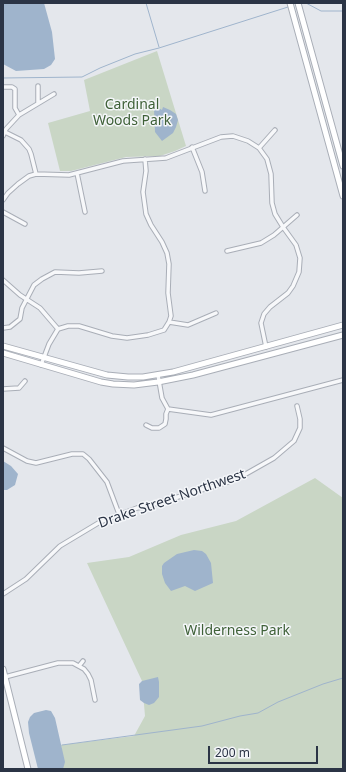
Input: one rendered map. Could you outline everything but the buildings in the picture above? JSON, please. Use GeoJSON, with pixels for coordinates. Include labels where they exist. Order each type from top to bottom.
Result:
{"type":"FeatureCollection","features":[{"type":"Feature","properties":{"kind":"main road"},"geometry":{"type":"LineString","coordinates":[[290,3],[343,196]]}},
{"type":"Feature","properties":{"kind":"main road"},"geometry":{"type":"LineString","coordinates":[[298,3],[340,145],[343,166]]}},
{"type":"Feature","properties":{"kind":"main road"},"geometry":{"type":"LineString","coordinates":[[3,346],[107,375],[128,377],[158,375],[212,362],[343,325]]}},
{"type":"Feature","properties":{"kind":"main road"},"geometry":{"type":"LineString","coordinates":[[3,353],[41,365],[113,384],[134,385],[193,375],[343,335]]}},
{"type":"Feature","properties":{"kind":"main road"},"geometry":{"type":"LineString","coordinates":[[3,669],[28,769]]}},
{"type":"Feature","properties":{"kind":"street"},"geometry":{"type":"LineString","coordinates":[[38,86],[38,103]]}},
{"type":"Feature","properties":{"kind":"street"},"geometry":{"type":"LineString","coordinates":[[3,88],[12,87],[14,89],[15,108],[19,115]]}},
{"type":"Feature","properties":{"kind":"street"},"geometry":{"type":"LineString","coordinates":[[36,174],[29,149],[21,140],[4,134],[11,122],[19,115],[54,94]]}},
{"type":"Feature","properties":{"kind":"street"},"geometry":{"type":"LineString","coordinates":[[259,148],[275,130]]}},
{"type":"Feature","properties":{"kind":"street"},"geometry":{"type":"LineString","coordinates":[[3,200],[18,184],[36,174],[69,175],[123,161],[145,160],[172,156],[213,139],[228,136],[248,141],[259,148],[265,155],[270,167],[272,203],[275,214],[296,244],[300,258],[299,272],[293,286],[288,293],[270,307],[264,314],[261,323],[266,347]]}},
{"type":"Feature","properties":{"kind":"street"},"geometry":{"type":"LineString","coordinates":[[192,147],[202,172],[205,191]]}},
{"type":"Feature","properties":{"kind":"street"},"geometry":{"type":"LineString","coordinates":[[41,365],[49,344],[58,329],[68,326],[79,326],[112,336],[127,338],[148,335],[164,330],[169,322],[171,316],[168,293],[169,264],[167,253],[162,242],[146,214],[143,192],[146,171],[145,160]]}},
{"type":"Feature","properties":{"kind":"street"},"geometry":{"type":"LineString","coordinates":[[77,173],[85,212]]}},
{"type":"Feature","properties":{"kind":"street"},"geometry":{"type":"LineString","coordinates":[[3,212],[25,224]]}},
{"type":"Feature","properties":{"kind":"street"},"geometry":{"type":"LineString","coordinates":[[227,251],[261,243],[274,236],[297,215]]}},
{"type":"Feature","properties":{"kind":"street"},"geometry":{"type":"LineString","coordinates":[[3,328],[10,327],[20,319],[22,308],[34,285],[38,281],[56,272],[79,273],[102,271]]}},
{"type":"Feature","properties":{"kind":"street"},"geometry":{"type":"LineString","coordinates":[[3,280],[20,295],[46,313],[58,329]]}},
{"type":"Feature","properties":{"kind":"street"},"geometry":{"type":"LineString","coordinates":[[169,322],[188,325],[216,312]]}},
{"type":"Feature","properties":{"kind":"street"},"geometry":{"type":"LineString","coordinates":[[146,426],[156,429],[163,427],[166,424],[168,409],[162,398],[158,375]]}},
{"type":"Feature","properties":{"kind":"street"},"geometry":{"type":"LineString","coordinates":[[168,409],[211,415],[343,380]]}},
{"type":"Feature","properties":{"kind":"street"},"geometry":{"type":"LineString","coordinates":[[3,389],[19,388],[25,381]]}},
{"type":"Feature","properties":{"kind":"street","name":"Drake Street Northwest"},"geometry":{"type":"LineString","coordinates":[[3,594],[21,584],[54,551],[72,538],[100,522],[119,514],[228,482],[262,466],[294,441],[300,428],[300,419],[297,406]]}},
{"type":"Feature","properties":{"kind":"street"},"geometry":{"type":"LineString","coordinates":[[3,448],[23,459],[36,462],[72,454],[84,454],[107,482],[119,514]]}},
{"type":"Feature","properties":{"kind":"street"},"geometry":{"type":"LineString","coordinates":[[79,666],[83,661]]}},
{"type":"Feature","properties":{"kind":"street"},"geometry":{"type":"LineString","coordinates":[[5,677],[58,663],[73,663],[84,669],[91,680],[95,700]]}},
{"type":"Feature","properties":{"kind":"green space","name":"Cardinal Woods Park"},"geometry":{"type":"Polygon","coordinates":[[[157,51],[186,146],[160,156],[126,157],[71,171],[60,171],[48,123],[90,111],[84,80],[157,51]]]}},
{"type":"Feature","properties":{"kind":"green space","name":"Wilderness Park"},"geometry":{"type":"Polygon","coordinates":[[[315,478],[343,498],[343,769],[63,769],[61,745],[134,736],[145,716],[142,681],[87,563],[129,557],[181,535],[236,521],[315,478]]]}},
{"type":"Feature","properties":{"kind":"water"},"geometry":{"type":"Polygon","coordinates":[[[3,3],[44,3],[52,32],[55,59],[51,65],[44,69],[16,71],[3,64],[3,3]]]}},
{"type":"Feature","properties":{"kind":"water"},"geometry":{"type":"Polygon","coordinates":[[[157,107],[162,110],[163,107],[170,110],[176,114],[178,120],[173,133],[162,141],[155,132],[154,109],[157,107]]]}},
{"type":"Feature","properties":{"kind":"water"},"geometry":{"type":"Polygon","coordinates":[[[3,461],[11,466],[18,474],[15,485],[7,490],[3,490],[3,461]]]}},
{"type":"Feature","properties":{"kind":"water"},"geometry":{"type":"Polygon","coordinates":[[[194,550],[202,551],[206,554],[211,563],[213,583],[195,591],[185,586],[171,591],[165,583],[162,574],[162,566],[177,554],[194,550]]]}},
{"type":"Feature","properties":{"kind":"water"},"geometry":{"type":"Polygon","coordinates":[[[158,677],[159,697],[154,703],[149,705],[144,703],[140,700],[139,684],[142,681],[158,677]]]}},
{"type":"Feature","properties":{"kind":"water"},"geometry":{"type":"Polygon","coordinates":[[[46,710],[51,711],[55,718],[65,762],[63,769],[38,769],[29,733],[28,722],[34,713],[46,710]]]}},
{"type":"Feature","properties":{"kind":"waterway"},"geometry":{"type":"LineString","coordinates":[[146,3],[159,47]]}},
{"type":"Feature","properties":{"kind":"waterway"},"geometry":{"type":"LineString","coordinates":[[306,3],[321,11],[343,11]]}},
{"type":"Feature","properties":{"kind":"waterway"},"geometry":{"type":"LineString","coordinates":[[3,78],[82,77],[135,54],[159,48],[288,7]]}},
{"type":"Feature","properties":{"kind":"waterway"},"geometry":{"type":"LineString","coordinates":[[62,745],[202,726],[258,713],[278,702],[323,684],[343,678]]}}]}
